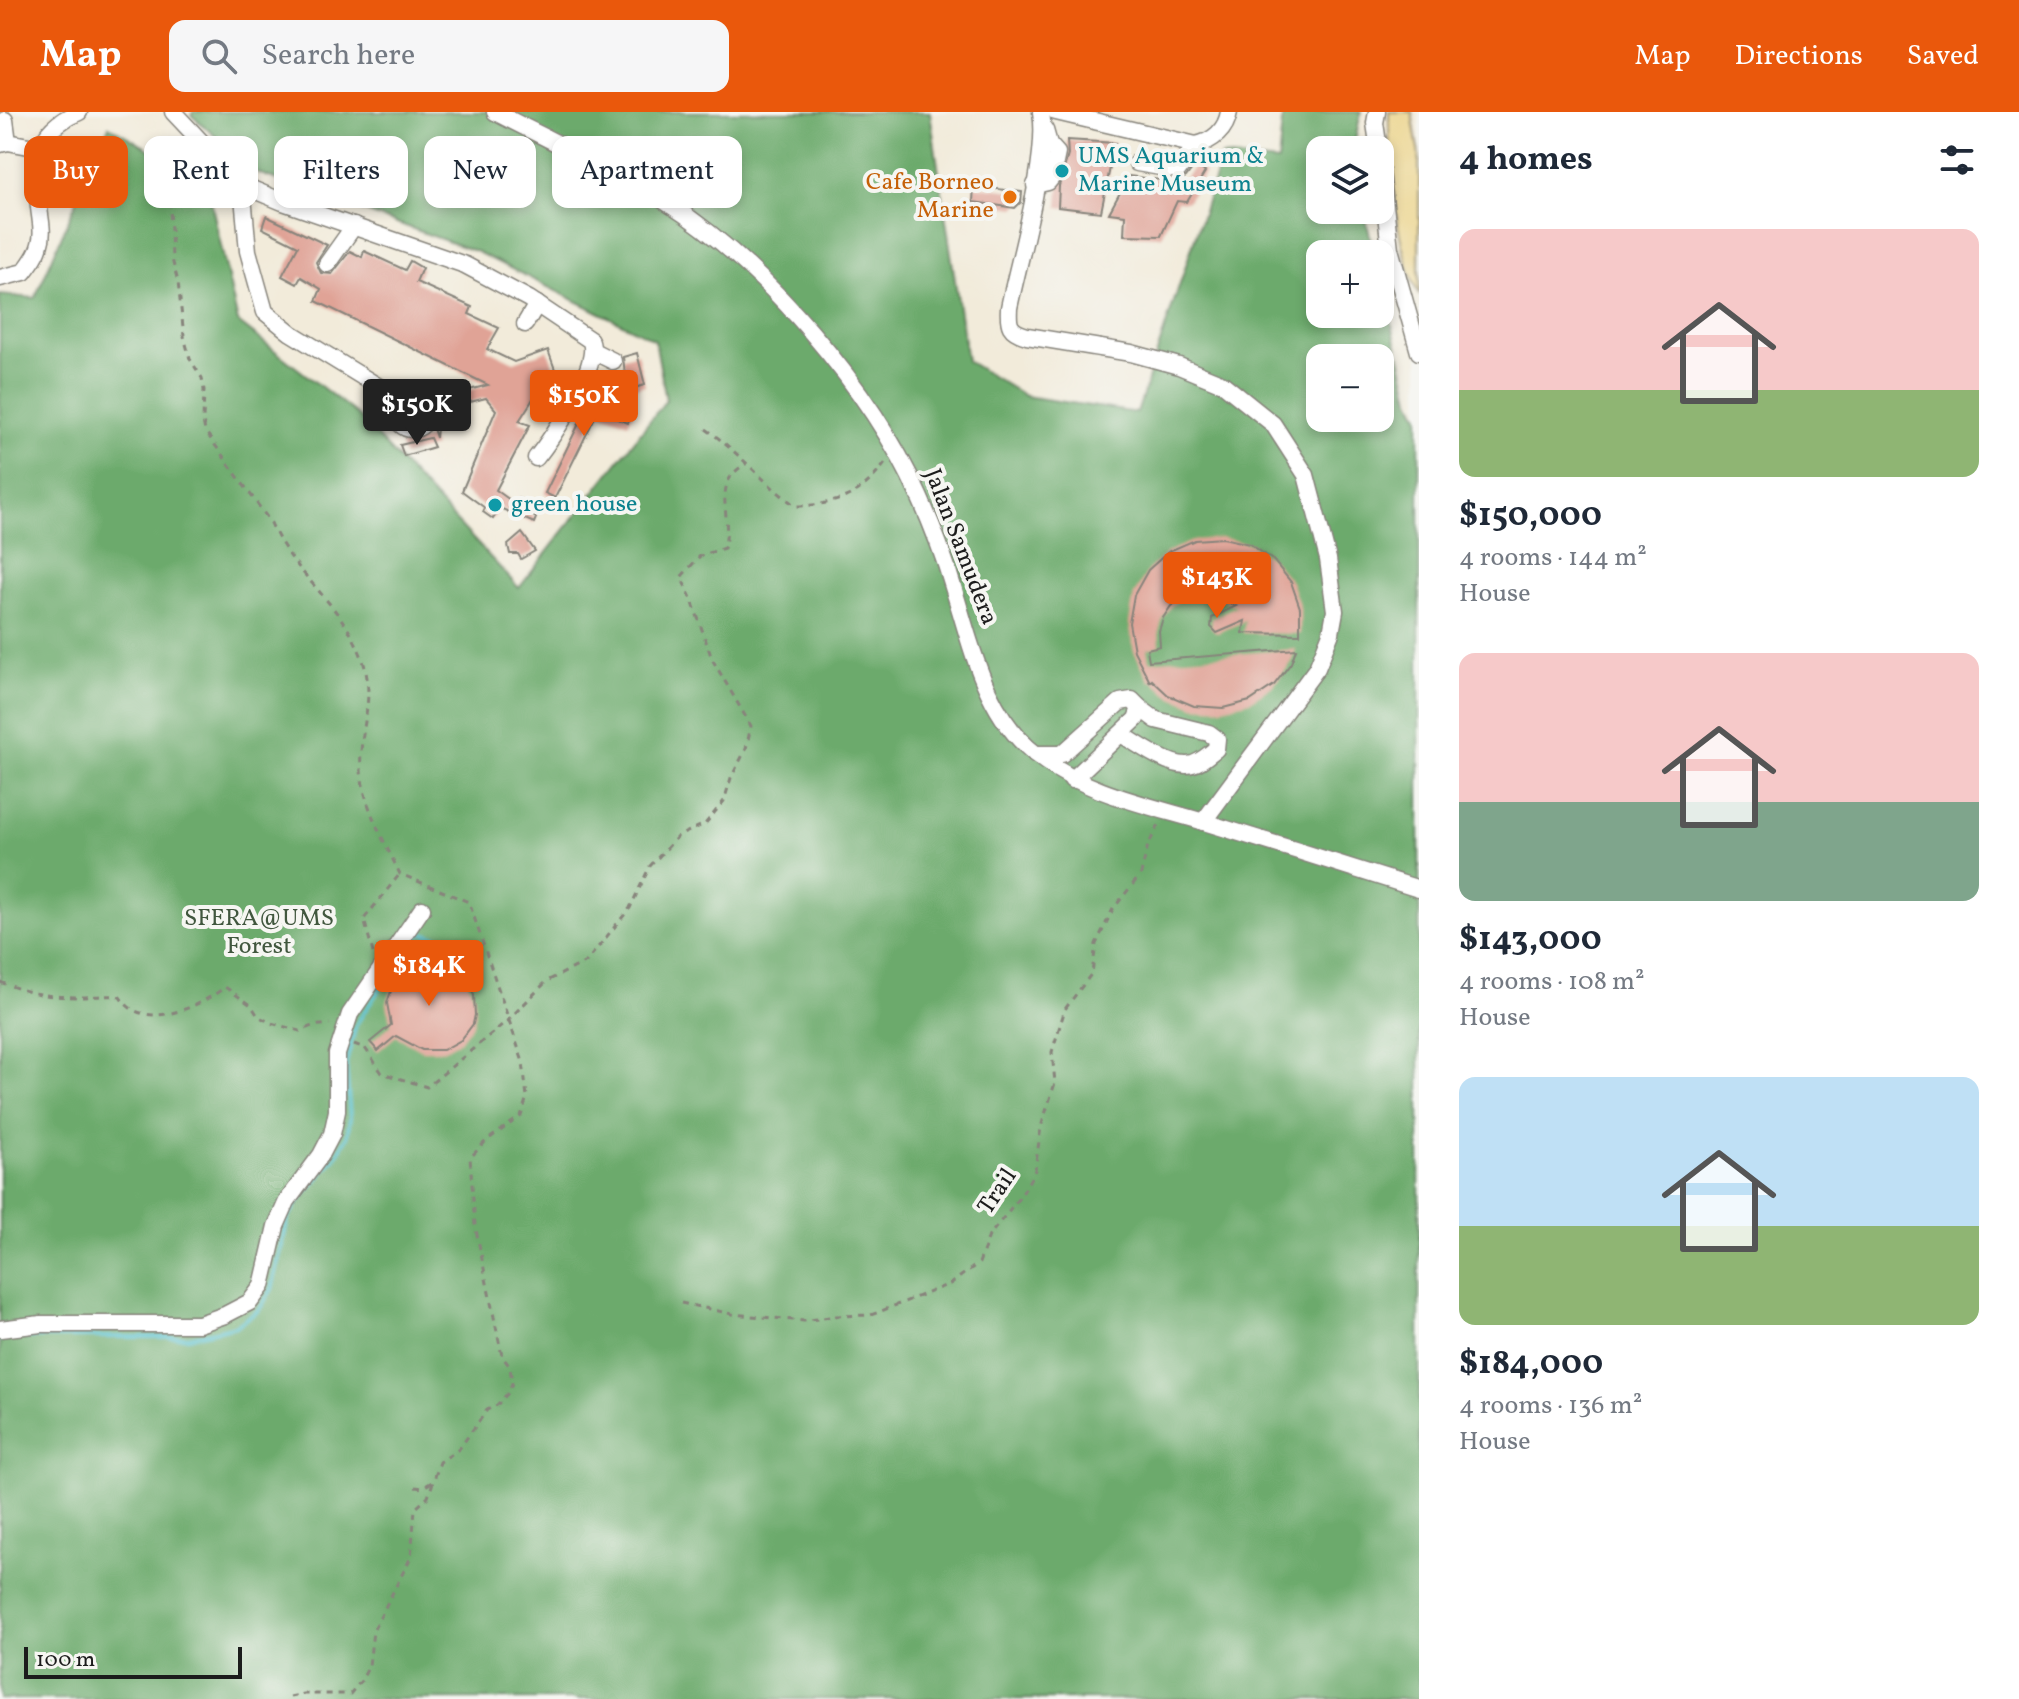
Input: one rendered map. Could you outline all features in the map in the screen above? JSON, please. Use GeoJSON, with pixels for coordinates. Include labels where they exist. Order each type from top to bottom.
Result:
{"type":"FeatureCollection","features":[{"type":"Feature","properties":{"kind":"street"},"geometry":{"type":"LineString","coordinates":[[45,136],[59,120],[79,112]]}},
{"type":"Feature","properties":{"kind":"street"},"geometry":{"type":"LineString","coordinates":[[173,112],[196,136]]}},
{"type":"Feature","properties":{"kind":"street","name":"Jalan Samudera"},"geometry":{"type":"LineString","coordinates":[[495,112],[619,174],[668,204],[723,245],[765,282],[845,372],[890,441],[919,496],[944,559],[978,670],[1001,717],[1035,754],[1072,780],[1419,889]]}},
{"type":"Feature","properties":{"kind":"street"},"geometry":{"type":"LineString","coordinates":[[1056,112],[1196,145]]}},
{"type":"Feature","properties":{"kind":"street"},"geometry":{"type":"LineString","coordinates":[[1137,163],[1178,170],[1196,145],[1218,134],[1227,124],[1229,112]]}},
{"type":"Feature","properties":{"kind":"street"},"geometry":{"type":"LineString","coordinates":[[1377,112],[1377,136]]}},
{"type":"Feature","properties":{"kind":"street"},"geometry":{"type":"LineString","coordinates":[[5,120],[4,143],[24,146]]}},
{"type":"Feature","properties":{"kind":"street"},"geometry":{"type":"LineString","coordinates":[[1042,120],[1035,185],[1009,308],[1010,328],[1027,336],[1131,353],[1179,366],[1223,384],[1273,424],[1306,475],[1328,559],[1335,611],[1331,633],[1317,668],[1203,822]]}},
{"type":"Feature","properties":{"kind":"street"},"geometry":{"type":"LineString","coordinates":[[258,191],[465,265],[531,314],[590,340],[593,351],[580,390],[536,458]]}},
{"type":"Feature","properties":{"kind":"street"},"geometry":{"type":"LineString","coordinates":[[0,278],[24,272],[40,247],[40,208]]}},
{"type":"Feature","properties":{"kind":"street"},"geometry":{"type":"LineString","coordinates":[[244,208],[248,251],[265,312],[333,360],[402,401]]}},
{"type":"Feature","properties":{"kind":"street"},"geometry":{"type":"LineString","coordinates":[[1387,224],[1390,249],[1419,352]]}},
{"type":"Feature","properties":{"kind":"street"},"geometry":{"type":"LineString","coordinates":[[327,264],[354,226]]}},
{"type":"Feature","properties":{"kind":"street"},"geometry":{"type":"LineString","coordinates":[[593,351],[613,361]]}},
{"type":"Feature","properties":{"kind":"street"},"geometry":{"type":"LineString","coordinates":[[1035,754],[1062,754],[1120,702],[1132,700],[1156,720],[1209,733],[1217,739],[1216,749],[1199,762],[1186,766],[1152,754],[1121,734]]}},
{"type":"Feature","properties":{"kind":"street"},"geometry":{"type":"LineString","coordinates":[[1072,780],[1136,719],[1140,708]]}},
{"type":"Feature","properties":{"kind":"street"},"geometry":{"type":"LineString","coordinates":[[0,1329],[41,1324],[199,1324],[250,1302],[262,1286],[276,1226],[287,1201],[321,1155],[332,1134],[337,1111],[337,1054],[350,1014],[422,909]]}},
{"type":"Feature","properties":{"kind":"path"},"geometry":{"type":"LineString","coordinates":[[169,208],[172,259],[184,336],[190,359],[202,378],[205,431],[271,523],[294,561],[340,615],[361,655],[370,692],[361,771],[374,821],[400,874],[469,902],[523,1062],[527,1097],[521,1116],[486,1141],[470,1158],[475,1225],[502,1356],[510,1367],[512,1383],[509,1392],[497,1405],[487,1410],[459,1449],[440,1462],[428,1497],[415,1509],[411,1557],[373,1631],[369,1666],[350,1694]]}},
{"type":"Feature","properties":{"kind":"path"},"geometry":{"type":"LineString","coordinates":[[706,429],[724,441],[777,493],[796,506],[815,506],[846,497],[876,476],[888,460],[890,441]]}},
{"type":"Feature","properties":{"kind":"path"},"geometry":{"type":"LineString","coordinates":[[351,1043],[365,1048],[382,1073],[427,1087],[508,1020],[547,981],[586,962],[630,908],[650,866],[678,836],[705,824],[724,801],[731,778],[746,749],[751,726],[712,659],[681,577],[700,556],[724,548],[728,534],[725,484],[734,470],[746,464]]}},
{"type":"Feature","properties":{"kind":"path","name":"Trail"},"geometry":{"type":"LineString","coordinates":[[681,1303],[732,1314],[804,1321],[871,1315],[950,1284],[979,1263],[989,1236],[1022,1194],[1035,1170],[1041,1127],[1055,1083],[1052,1052],[1065,1009],[1092,973],[1096,944],[1113,909],[1141,874],[1148,845],[1166,811]]}},
{"type":"Feature","properties":{"kind":"path"},"geometry":{"type":"LineString","coordinates":[[368,961],[374,953],[364,919],[400,874]]}},
{"type":"Feature","properties":{"kind":"path"},"geometry":{"type":"LineString","coordinates":[[0,982],[33,995],[120,997],[126,1008],[135,1012],[168,1015],[211,998],[225,987],[251,1005],[258,1016],[271,1023],[300,1031],[312,1026],[332,1025]]}},
{"type":"Feature","properties":{"kind":"path"},"geometry":{"type":"LineString","coordinates":[[415,1487],[422,1488],[432,1482]]}},
{"type":"Feature","properties":{"kind":"path"},"geometry":{"type":"LineString","coordinates":[[290,1697],[350,1694],[355,1699]]}},
{"type":"Feature","properties":{"kind":"green space","name":"SFERA@UMS Forest"},"geometry":{"type":"Polygon","coordinates":[[[193,112],[930,112],[967,361],[1025,396],[1137,413],[1222,156],[1278,162],[1283,112],[1361,112],[1356,136],[1306,136],[1306,224],[1367,224],[1371,240],[1306,240],[1306,328],[1393,328],[1410,398],[1419,416],[1419,1699],[0,1699],[0,295],[35,298],[74,208],[128,208],[128,137],[144,146],[144,208],[213,208],[238,322],[355,413],[519,588],[666,400],[655,340],[477,252],[355,208],[408,208],[408,136],[274,136],[274,179],[258,173],[258,136],[215,136],[191,115],[193,112]]]}},
{"type":"Feature","properties":{"kind":"green space"},"geometry":{"type":"Polygon","coordinates":[[[109,126],[126,136],[105,136],[109,126]]]}},
{"type":"Feature","properties":{"kind":"sand"},"geometry":{"type":"Polygon","coordinates":[[[1389,112],[1412,112],[1419,156],[1419,295],[1399,231],[1394,195],[1394,136],[1390,136],[1389,112]]]}},
{"type":"Feature","properties":{"kind":"building"},"geometry":{"type":"Polygon","coordinates":[[[1067,140],[1115,143],[1101,212],[1058,207],[1059,186],[1068,155],[1067,140]]]}},
{"type":"Feature","properties":{"kind":"building"},"geometry":{"type":"Polygon","coordinates":[[[1195,165],[1205,172],[1187,202],[1177,201],[1161,236],[1124,235],[1125,215],[1109,213],[1129,176],[1177,182],[1186,177],[1195,165]]]}},
{"type":"Feature","properties":{"kind":"building"},"geometry":{"type":"Polygon","coordinates":[[[974,186],[1022,192],[1021,202],[1015,208],[973,202],[974,186]]]}},
{"type":"Feature","properties":{"kind":"building"},"geometry":{"type":"Polygon","coordinates":[[[266,216],[327,245],[316,262],[321,273],[332,274],[350,251],[362,257],[364,251],[405,270],[410,261],[422,268],[416,282],[472,307],[469,314],[499,328],[487,349],[514,362],[548,350],[563,392],[533,399],[519,421],[530,425],[496,490],[517,505],[519,499],[532,505],[528,512],[536,518],[534,523],[500,508],[493,519],[483,512],[485,508],[462,491],[496,410],[486,398],[439,410],[436,438],[425,402],[488,385],[316,301],[321,289],[301,277],[297,284],[282,276],[298,246],[262,228],[266,216]]]}},
{"type":"Feature","properties":{"kind":"building"},"geometry":{"type":"Polygon","coordinates":[[[637,353],[645,385],[612,394],[608,378],[625,374],[623,357],[637,353]]]}},
{"type":"Feature","properties":{"kind":"building"},"geometry":{"type":"Polygon","coordinates":[[[593,395],[633,413],[628,423],[598,411],[555,498],[545,493],[593,395]]]}},
{"type":"Feature","properties":{"kind":"building"},"geometry":{"type":"Polygon","coordinates":[[[430,438],[434,447],[404,456],[400,445],[430,438]]]}},
{"type":"Feature","properties":{"kind":"building"},"geometry":{"type":"Polygon","coordinates":[[[522,533],[535,551],[521,559],[518,554],[510,554],[508,545],[522,533]]]}},
{"type":"Feature","properties":{"kind":"building"},"geometry":{"type":"Polygon","coordinates":[[[1223,538],[1250,544],[1273,560],[1291,582],[1300,608],[1300,634],[1243,633],[1245,621],[1217,633],[1211,627],[1212,618],[1236,606],[1210,595],[1196,594],[1171,606],[1159,631],[1160,646],[1147,649],[1149,661],[1296,649],[1291,663],[1274,685],[1250,701],[1223,708],[1194,706],[1168,695],[1152,680],[1150,682],[1134,651],[1129,623],[1134,595],[1148,570],[1169,551],[1195,540],[1223,538]]]}},
{"type":"Feature","properties":{"kind":"building"},"geometry":{"type":"Polygon","coordinates":[[[422,964],[441,964],[458,971],[465,978],[474,995],[473,1024],[461,1040],[443,1050],[422,1050],[396,1036],[378,1051],[370,1042],[391,1025],[387,1003],[393,985],[405,971],[422,964]]]}},
{"type":"Feature","properties":{"kind":"waterway"},"geometry":{"type":"LineString","coordinates":[[357,1023],[412,941],[422,933],[441,938]]}},
{"type":"Feature","properties":{"kind":"waterway"},"geometry":{"type":"LineString","coordinates":[[0,1339],[189,1337],[236,1326],[259,1310],[272,1289],[288,1219],[296,1204],[336,1157],[347,1137],[350,1118],[346,1063],[356,1025]]}},
{"type":"Feature","properties":{"kind":"place","name":"UMS Aquarium & Marine Museum"},"geometry":{"type":"Point","coordinates":[1062,171]}},
{"type":"Feature","properties":{"kind":"place","name":"Cafe Borneo Marine"},"geometry":{"type":"Point","coordinates":[1010,197]}},
{"type":"Feature","properties":{"kind":"place","name":"green house"},"geometry":{"type":"Point","coordinates":[495,505]}}]}
